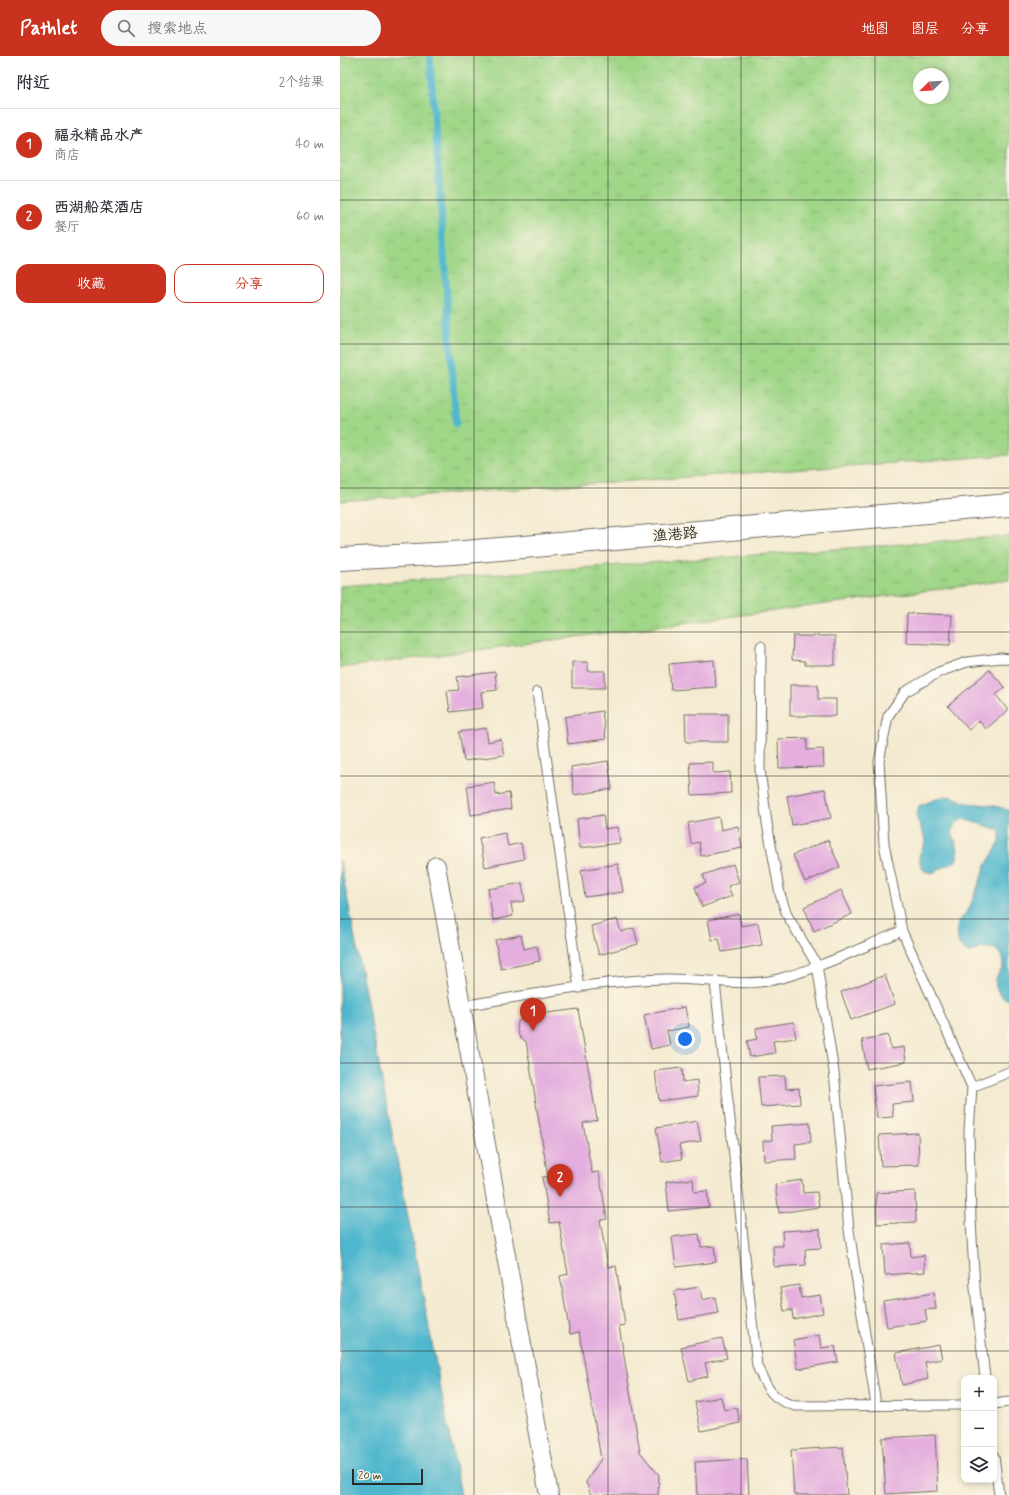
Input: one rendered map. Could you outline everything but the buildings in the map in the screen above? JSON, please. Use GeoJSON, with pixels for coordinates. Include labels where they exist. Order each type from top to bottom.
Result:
{"type":"FeatureCollection","features":[{"type":"Feature","properties":{"kind":"street","name":"渔港路"},"geometry":{"type":"LineString","coordinates":[[340,559],[461,552],[1009,505]]}},
{"type":"Feature","properties":{"kind":"street"},"geometry":{"type":"LineString","coordinates":[[436,866],[549,1495]]}},
{"type":"Feature","properties":{"kind":"lane"},"geometry":{"type":"LineString","coordinates":[[761,646],[760,770],[767,823],[780,894],[787,915],[817,965],[834,1072],[849,1230],[876,1406]]}},
{"type":"Feature","properties":{"kind":"lane"},"geometry":{"type":"LineString","coordinates":[[984,1375],[975,1288],[971,1221],[969,1132],[972,1087],[902,931],[884,844],[879,762],[888,716],[905,692],[939,672],[967,662],[1001,658],[1009,659]]}},
{"type":"Feature","properties":{"kind":"lane"},"geometry":{"type":"LineString","coordinates":[[537,692],[579,988]]}},
{"type":"Feature","properties":{"kind":"lane"},"geometry":{"type":"LineString","coordinates":[[461,1006],[620,982],[667,979],[715,982],[777,980],[902,931]]}},
{"type":"Feature","properties":{"kind":"lane"},"geometry":{"type":"LineString","coordinates":[[715,982],[758,1366],[772,1395],[783,1403],[795,1406],[961,1405]]}},
{"type":"Feature","properties":{"kind":"lane"},"geometry":{"type":"LineString","coordinates":[[972,1087],[1009,1072]]}},
{"type":"Feature","properties":{"kind":"lane"},"geometry":{"type":"LineString","coordinates":[[997,1404],[1009,1402]]}},
{"type":"Feature","properties":{"kind":"lane"},"geometry":{"type":"LineString","coordinates":[[997,1479],[999,1495]]}},
{"type":"Feature","properties":{"kind":"green space"},"geometry":{"type":"Polygon","coordinates":[[[340,56],[1009,56],[1009,455],[340,501],[340,56]]]}},
{"type":"Feature","properties":{"kind":"green space"},"geometry":{"type":"Polygon","coordinates":[[[1009,536],[1009,580],[340,668],[340,586],[1009,536]]]}},
{"type":"Feature","properties":{"kind":"water"},"geometry":{"type":"Polygon","coordinates":[[[944,796],[951,796],[968,803],[1000,807],[1009,811],[1009,1000],[998,992],[995,982],[1003,967],[1000,954],[992,948],[982,948],[970,953],[965,951],[959,944],[956,933],[958,923],[969,909],[986,865],[1000,842],[1000,830],[963,819],[953,828],[958,849],[956,861],[932,873],[924,871],[919,856],[926,841],[916,816],[919,806],[944,796]]]}},
{"type":"Feature","properties":{"kind":"water"},"geometry":{"type":"Polygon","coordinates":[[[340,860],[461,1495],[340,1495],[340,860]]]}},
{"type":"Feature","properties":{"kind":"waterway"},"geometry":{"type":"LineString","coordinates":[[430,56],[456,424]]}},
{"type":"Feature","properties":{"kind":"place","name":"福永精品水产"},"geometry":{"type":"Point","coordinates":[533,1031]}},
{"type":"Feature","properties":{"kind":"place","name":"西湖船菜酒店"},"geometry":{"type":"Point","coordinates":[560,1197]}}]}
